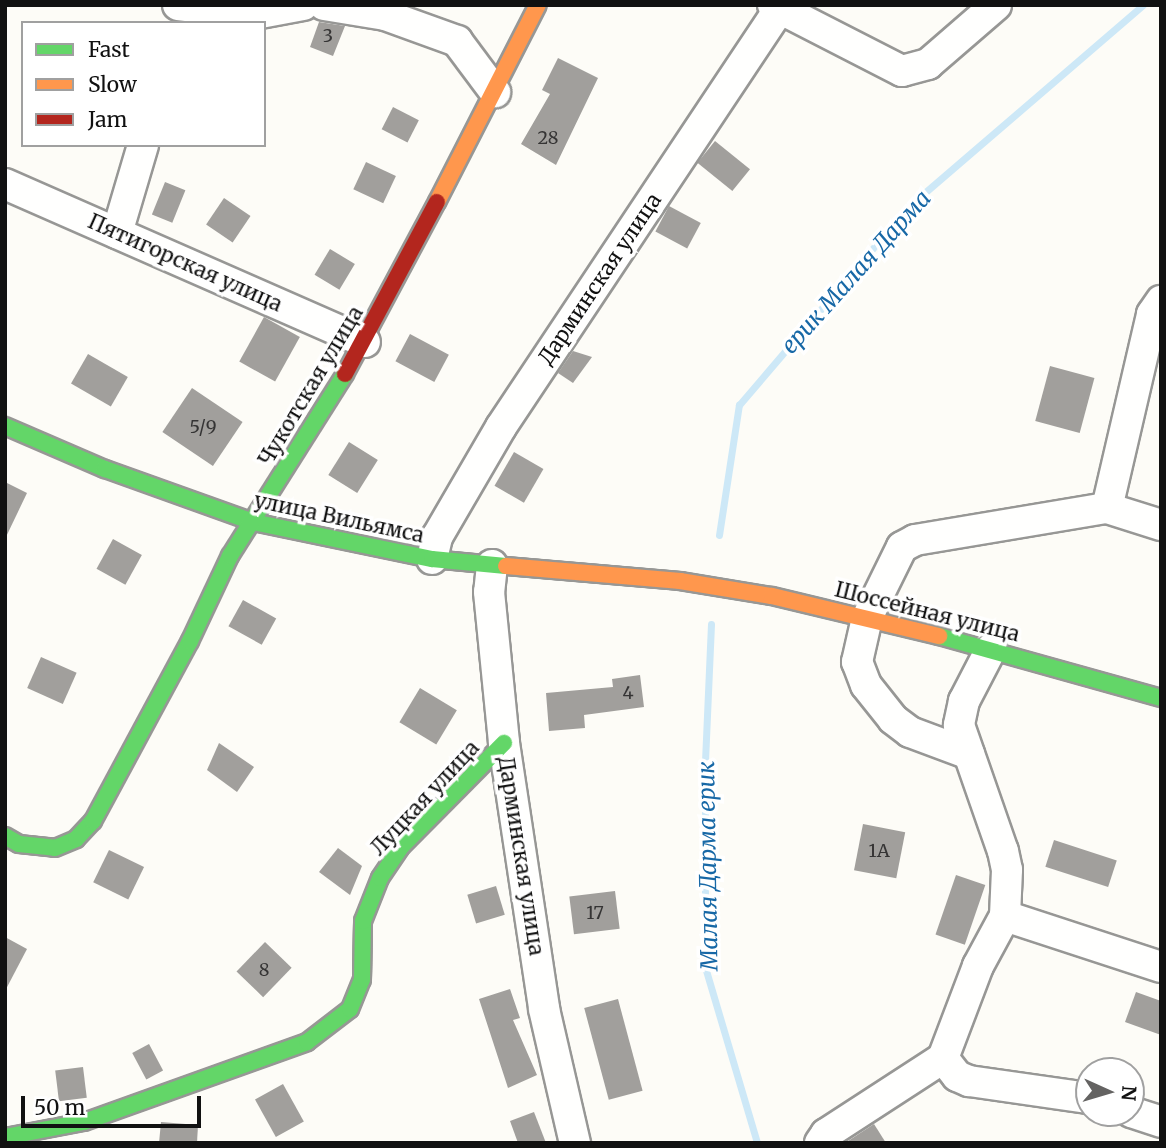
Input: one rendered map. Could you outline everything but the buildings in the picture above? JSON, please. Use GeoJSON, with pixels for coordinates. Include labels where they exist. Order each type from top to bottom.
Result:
{"type":"FeatureCollection","features":[{"type":"Feature","properties":{"kind":"street"},"geometry":{"type":"LineString","coordinates":[[181,12],[255,14],[303,5]]}},
{"type":"Feature","properties":{"kind":"street"},"geometry":{"type":"LineString","coordinates":[[324,5],[384,15],[457,41],[495,92]]}},
{"type":"Feature","properties":{"kind":"street","name":"Чукотская улица"},"geometry":{"type":"LineString","coordinates":[[12,840],[55,848],[75,839],[93,821],[190,640],[230,555],[365,342],[538,5]]}},
{"type":"Feature","properties":{"kind":"street"},"geometry":{"type":"LineString","coordinates":[[778,6],[883,64],[902,71],[928,64],[996,5]]}},
{"type":"Feature","properties":{"kind":"street","name":"Дарминская улица"},"geometry":{"type":"LineString","coordinates":[[432,559],[437,537],[501,427],[778,6]]}},
{"type":"Feature","properties":{"kind":"street"},"geometry":{"type":"LineString","coordinates":[[117,233],[143,147]]}},
{"type":"Feature","properties":{"kind":"street","name":"Пятигорская улица"},"geometry":{"type":"LineString","coordinates":[[5,184],[365,342]]}},
{"type":"Feature","properties":{"kind":"street"},"geometry":{"type":"LineString","coordinates":[[1107,508],[1152,314],[1161,301]]}},
{"type":"Feature","properties":{"kind":"street","name":"улица Вильямса"},"geometry":{"type":"LineString","coordinates":[[5,426],[105,469],[253,522],[432,559],[680,580]]}},
{"type":"Feature","properties":{"kind":"street"},"geometry":{"type":"LineString","coordinates":[[969,754],[910,732],[880,707],[857,662],[867,618],[892,560],[902,547],[915,540],[1107,508],[1161,525]]}},
{"type":"Feature","properties":{"kind":"street","name":"Дарминская улица"},"geometry":{"type":"LineString","coordinates":[[492,565],[489,592],[504,743],[544,1009],[575,1143]]}},
{"type":"Feature","properties":{"kind":"street","name":"Шоссейная улица"},"geometry":{"type":"LineString","coordinates":[[680,580],[867,618],[990,649],[1161,698]]}},
{"type":"Feature","properties":{"kind":"street"},"geometry":{"type":"LineString","coordinates":[[820,1143],[825,1133],[943,1058],[978,966],[1005,916],[1007,870],[1003,851],[969,754],[960,713],[990,649]]}},
{"type":"Feature","properties":{"kind":"street","name":"Луцкая улица"},"geometry":{"type":"LineString","coordinates":[[5,1137],[84,1122],[307,1042],[350,1009],[362,980],[363,921],[380,878],[400,848],[504,743]]}},
{"type":"Feature","properties":{"kind":"street"},"geometry":{"type":"LineString","coordinates":[[1005,916],[1161,967]]}},
{"type":"Feature","properties":{"kind":"street"},"geometry":{"type":"LineString","coordinates":[[943,1058],[957,1076],[969,1080],[1075,1096]]}},
{"type":"Feature","properties":{"kind":"waterway","name":"ерик Малая Дарма"},"geometry":{"type":"LineString","coordinates":[[719,535],[739,405],[908,207],[1143,5]]}},
{"type":"Feature","properties":{"kind":"waterway","name":"Малая Дарма ерик"},"geometry":{"type":"LineString","coordinates":[[711,624],[705,762],[705,967],[757,1143]]}},
{"type":"Feature","properties":{"kind":"traffic: fast"},"geometry":{"type":"LineString","coordinates":[[5,836],[19,844],[55,848],[76,839],[93,821],[190,641],[230,556],[345,374]]}},
{"type":"Feature","properties":{"kind":"traffic: fast"},"geometry":{"type":"LineString","coordinates":[[5,426],[105,469],[253,522],[432,559],[506,566]]}},
{"type":"Feature","properties":{"kind":"traffic: fast"},"geometry":{"type":"LineString","coordinates":[[939,636],[1161,698]]}},
{"type":"Feature","properties":{"kind":"traffic: fast"},"geometry":{"type":"LineString","coordinates":[[5,1137],[84,1122],[307,1042],[350,1009],[362,980],[363,921],[380,878],[400,848],[504,743]]}},
{"type":"Feature","properties":{"kind":"traffic: slow"},"geometry":{"type":"LineString","coordinates":[[437,202],[538,5]]}},
{"type":"Feature","properties":{"kind":"traffic: slow"},"geometry":{"type":"LineString","coordinates":[[506,566],[680,581],[772,596],[939,636]]}},
{"type":"Feature","properties":{"kind":"traffic: jam"},"geometry":{"type":"LineString","coordinates":[[345,374],[437,202]]}}]}
